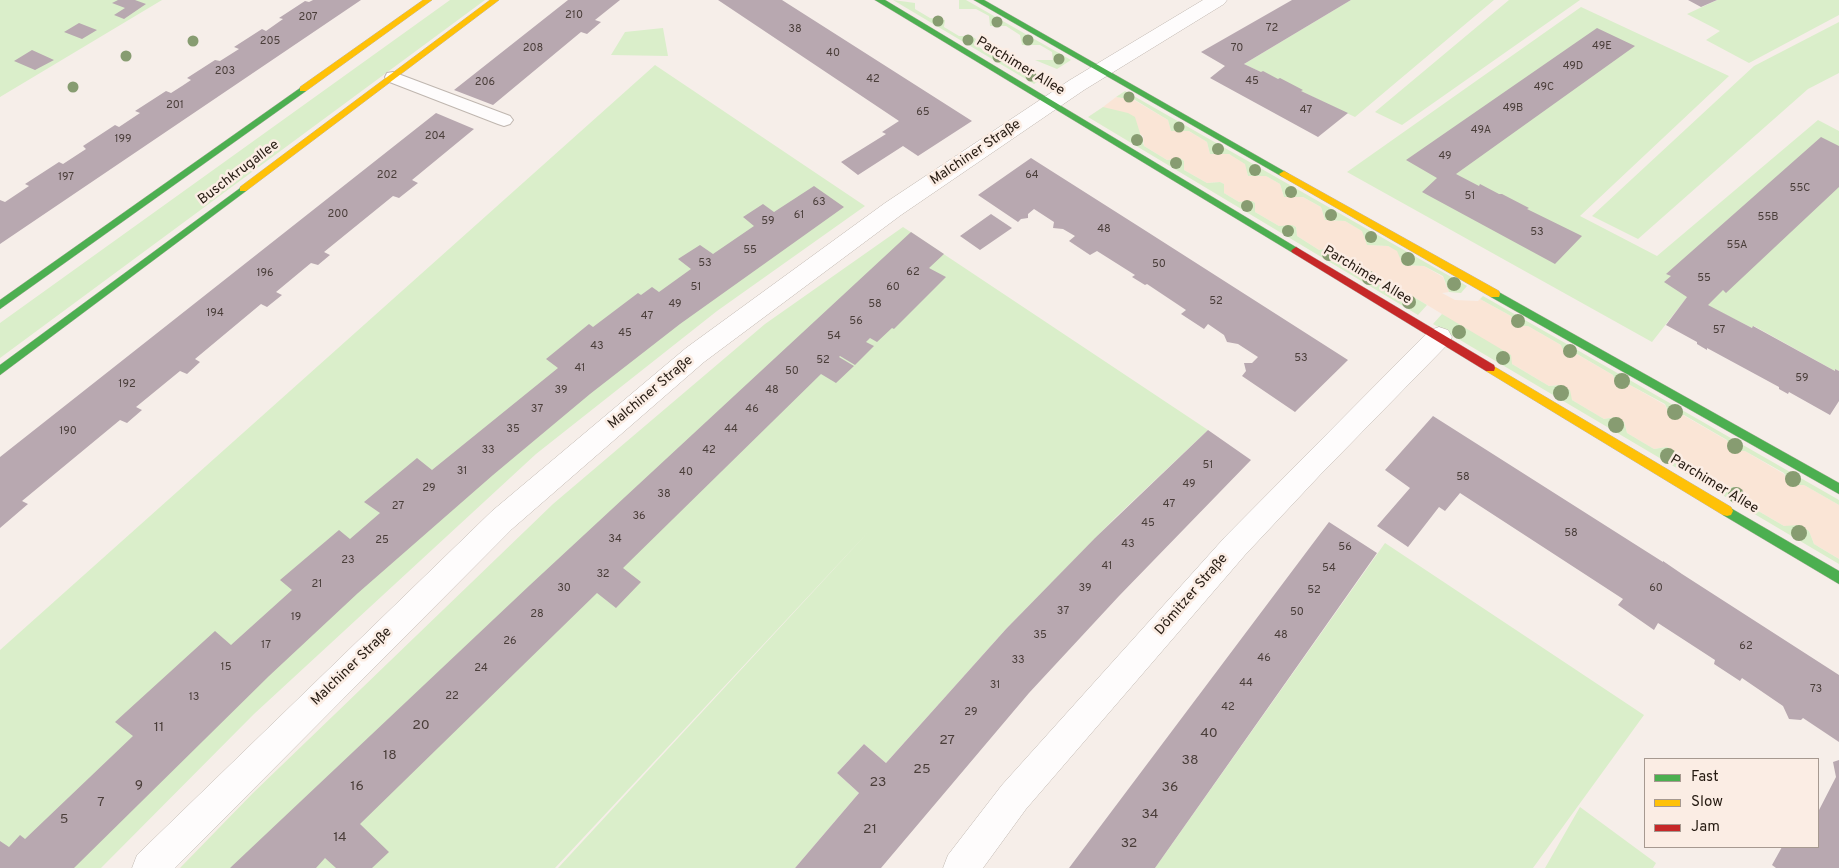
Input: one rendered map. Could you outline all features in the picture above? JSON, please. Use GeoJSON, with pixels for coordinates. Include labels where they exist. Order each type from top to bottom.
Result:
{"type":"FeatureCollection","features":[{"type":"Feature","properties":{"kind":"street"},"geometry":{"type":"LineString","coordinates":[[0,305],[428,0]]}},
{"type":"Feature","properties":{"kind":"street","name":"Buschkrugallee"},"geometry":{"type":"LineString","coordinates":[[0,371],[495,0]]}},
{"type":"Feature","properties":{"kind":"street","name":"Parchimer Allee"},"geometry":{"type":"LineString","coordinates":[[880,0],[1839,578]]}},
{"type":"Feature","properties":{"kind":"street"},"geometry":{"type":"LineString","coordinates":[[978,0],[1839,489]]}},
{"type":"Feature","properties":{"kind":"street","name":"Malchiner Straße"},"geometry":{"type":"LineString","coordinates":[[150,868],[502,520],[695,355],[893,209],[1101,70],[1217,0]]}},
{"type":"Feature","properties":{"kind":"street","name":"Dömitzer Straße"},"geometry":{"type":"LineString","coordinates":[[961,868],[1014,797],[1235,546],[1310,467],[1439,337]]}},
{"type":"Feature","properties":{"kind":"lane"},"geometry":{"type":"LineString","coordinates":[[393,77],[504,120]]}},
{"type":"Feature","properties":{"kind":"shaded area"},"geometry":{"type":"Polygon","coordinates":[[[1116,97],[1134,100],[1168,120],[1171,131],[1189,131],[1207,142],[1210,154],[1229,154],[1246,164],[1248,176],[1266,176],[1280,184],[1284,197],[1303,197],[1321,207],[1325,220],[1345,221],[1363,231],[1368,245],[1388,246],[1398,251],[1403,265],[1424,266],[1443,277],[1449,292],[1442,293],[1455,300],[1478,301],[1480,299],[1511,316],[1516,326],[1528,326],[1613,375],[1617,384],[1630,385],[1665,405],[1670,415],[1683,415],[1728,441],[1732,451],[1745,451],[1784,474],[1790,485],[1804,485],[1839,505],[1839,559],[1814,544],[1809,531],[1799,526],[1784,526],[1748,505],[1734,487],[1722,489],[1679,464],[1667,447],[1654,449],[1627,433],[1624,422],[1616,417],[1604,419],[1572,400],[1561,385],[1549,386],[1512,364],[1442,314],[1409,294],[1395,294],[1377,284],[1377,275],[1371,271],[1358,273],[1337,260],[1336,251],[1331,248],[1319,250],[1297,236],[1296,227],[1279,226],[1255,212],[1255,203],[1239,202],[1224,193],[1224,184],[1220,182],[1207,183],[1184,170],[1184,161],[1180,158],[1167,160],[1144,146],[1143,136],[1103,107],[1116,97]]]}},
{"type":"Feature","properties":{"kind":"green space"},"geometry":{"type":"Polygon","coordinates":[[[0,0],[162,0],[0,97],[0,0]]]}},
{"type":"Feature","properties":{"kind":"green space"},"geometry":{"type":"Polygon","coordinates":[[[450,0],[485,0],[0,358],[0,323],[450,0]]]}},
{"type":"Feature","properties":{"kind":"green space"},"geometry":{"type":"Polygon","coordinates":[[[893,0],[915,3],[915,9],[930,18],[945,20],[944,27],[959,36],[971,36],[976,39],[974,44],[990,54],[1001,54],[1005,56],[1006,63],[1021,72],[1036,74],[1043,78],[1034,84],[893,0]]]}},
{"type":"Feature","properties":{"kind":"green space"},"geometry":{"type":"Polygon","coordinates":[[[959,0],[966,0],[1071,60],[1057,69],[1035,60],[1053,60],[1052,52],[1040,45],[1022,45],[1020,35],[1006,26],[990,26],[989,16],[976,9],[959,9],[959,0]]]}},
{"type":"Feature","properties":{"kind":"green space"},"geometry":{"type":"Polygon","coordinates":[[[1351,0],[1494,0],[1355,117],[1244,64],[1351,0]]]}},
{"type":"Feature","properties":{"kind":"green space"},"geometry":{"type":"Polygon","coordinates":[[[1509,0],[1580,0],[1402,125],[1375,112],[1509,0]]]}},
{"type":"Feature","properties":{"kind":"green space"},"geometry":{"type":"Polygon","coordinates":[[[1717,0],[1839,0],[1839,15],[1749,63],[1706,40],[1720,31],[1687,14],[1717,0]]]}},
{"type":"Feature","properties":{"kind":"green space"},"geometry":{"type":"Polygon","coordinates":[[[1581,7],[1729,76],[1580,216],[1657,256],[1818,120],[1839,131],[1839,371],[1835,369],[1835,371],[1754,326],[1752,328],[1688,296],[1652,342],[1347,172],[1581,7]]]}},
{"type":"Feature","properties":{"kind":"green space"},"geometry":{"type":"Polygon","coordinates":[[[1839,22],[1839,73],[1808,89],[1638,239],[1592,216],[1754,66],[1839,22]]]}},
{"type":"Feature","properties":{"kind":"green space"},"geometry":{"type":"Polygon","coordinates":[[[663,28],[668,56],[611,55],[625,32],[663,28]]]}},
{"type":"Feature","properties":{"kind":"green space"},"geometry":{"type":"Polygon","coordinates":[[[655,65],[865,206],[717,311],[536,454],[254,714],[101,868],[0,868],[0,650],[655,65]]]}},
{"type":"Feature","properties":{"kind":"green space"},"geometry":{"type":"Polygon","coordinates":[[[1125,91],[1467,286],[1461,293],[1449,292],[1443,276],[1424,266],[1403,265],[1397,251],[1388,246],[1367,245],[1362,231],[1345,221],[1325,220],[1321,207],[1303,197],[1284,197],[1280,184],[1266,176],[1248,176],[1245,164],[1229,154],[1210,154],[1207,142],[1189,131],[1171,131],[1168,120],[1135,100],[1116,97],[1125,91]]]}},
{"type":"Feature","properties":{"kind":"green space"},"geometry":{"type":"Polygon","coordinates":[[[1103,107],[1128,113],[1135,117],[1144,146],[1167,160],[1180,158],[1184,161],[1184,170],[1207,183],[1220,182],[1224,184],[1224,193],[1239,202],[1252,201],[1255,203],[1255,212],[1279,226],[1292,225],[1296,227],[1297,236],[1319,250],[1331,248],[1336,251],[1337,260],[1358,273],[1370,271],[1377,275],[1378,284],[1395,294],[1409,294],[1427,305],[1418,315],[1088,117],[1103,107]]]}},
{"type":"Feature","properties":{"kind":"green space"},"geometry":{"type":"Polygon","coordinates":[[[903,227],[1208,430],[1116,517],[1006,629],[886,763],[864,744],[837,773],[859,793],[795,868],[558,868],[871,529],[555,868],[180,868],[253,793],[553,504],[765,324],[903,227]]]}},
{"type":"Feature","properties":{"kind":"green space"},"geometry":{"type":"Polygon","coordinates":[[[1483,296],[1839,500],[1839,505],[1804,485],[1790,485],[1784,473],[1745,451],[1732,451],[1727,440],[1684,415],[1670,415],[1665,404],[1630,385],[1617,385],[1613,375],[1577,354],[1565,355],[1561,345],[1528,326],[1516,326],[1511,316],[1480,299],[1483,296]]]}},
{"type":"Feature","properties":{"kind":"green space"},"geometry":{"type":"Polygon","coordinates":[[[1442,314],[1511,355],[1512,364],[1549,386],[1561,385],[1570,390],[1572,400],[1604,419],[1616,417],[1624,422],[1627,433],[1654,449],[1667,447],[1677,453],[1679,464],[1722,489],[1734,487],[1744,493],[1748,505],[1784,526],[1799,525],[1809,531],[1814,544],[1839,559],[1839,564],[1433,324],[1442,314]]]}},
{"type":"Feature","properties":{"kind":"green space"},"geometry":{"type":"Polygon","coordinates":[[[1385,543],[1644,715],[1533,868],[1155,868],[1385,543]]]}},
{"type":"Feature","properties":{"kind":"green space"},"geometry":{"type":"Polygon","coordinates":[[[1580,807],[1656,863],[1653,868],[1545,868],[1580,807]]]}},
{"type":"Feature","properties":{"kind":"building"},"geometry":{"type":"Polygon","coordinates":[[[118,0],[135,0],[146,4],[124,19],[114,15],[125,8],[112,3],[118,0]]]}},
{"type":"Feature","properties":{"kind":"building"},"geometry":{"type":"Polygon","coordinates":[[[361,0],[0,244],[0,200],[5,202],[29,186],[25,184],[59,162],[63,164],[86,149],[83,146],[115,125],[119,127],[140,113],[135,111],[166,91],[171,93],[191,80],[187,78],[215,60],[220,61],[239,49],[234,47],[262,29],[266,31],[283,19],[279,18],[305,1],[361,0]]]}},
{"type":"Feature","properties":{"kind":"building"},"geometry":{"type":"Polygon","coordinates":[[[568,0],[620,0],[595,20],[601,22],[587,34],[581,32],[493,105],[454,90],[568,0]]]}},
{"type":"Feature","properties":{"kind":"building"},"geometry":{"type":"Polygon","coordinates":[[[718,0],[782,0],[972,121],[918,156],[903,146],[858,175],[841,162],[886,134],[882,132],[899,121],[718,0]]]}},
{"type":"Feature","properties":{"kind":"building"},"geometry":{"type":"Polygon","coordinates":[[[1292,0],[1351,0],[1244,64],[1278,79],[1280,78],[1303,90],[1301,91],[1348,113],[1318,137],[1210,78],[1225,66],[1201,52],[1292,0]]]}},
{"type":"Feature","properties":{"kind":"building"},"geometry":{"type":"Polygon","coordinates":[[[1688,0],[1717,0],[1701,7],[1688,0]]]}},
{"type":"Feature","properties":{"kind":"building"},"geometry":{"type":"Polygon","coordinates":[[[79,23],[97,30],[82,39],[64,32],[79,23]]]}},
{"type":"Feature","properties":{"kind":"building"},"geometry":{"type":"Polygon","coordinates":[[[1597,28],[1635,46],[1456,174],[1479,186],[1480,184],[1502,194],[1529,208],[1527,209],[1582,236],[1555,264],[1422,192],[1437,178],[1406,160],[1597,28]]]}},
{"type":"Feature","properties":{"kind":"building"},"geometry":{"type":"Polygon","coordinates":[[[32,50],[54,60],[35,70],[14,61],[32,50]]]}},
{"type":"Feature","properties":{"kind":"building"},"geometry":{"type":"Polygon","coordinates":[[[436,113],[474,129],[412,180],[418,183],[399,198],[393,196],[324,252],[330,255],[318,265],[311,263],[276,292],[282,295],[267,307],[261,304],[195,359],[200,362],[187,374],[180,371],[136,407],[142,410],[127,423],[120,420],[22,501],[28,504],[0,528],[0,457],[436,113]]]}},
{"type":"Feature","properties":{"kind":"building"},"geometry":{"type":"Polygon","coordinates":[[[1821,137],[1839,146],[1839,187],[1726,293],[1723,290],[1708,305],[1752,328],[1753,326],[1835,371],[1835,369],[1839,371],[1839,401],[1830,415],[1789,392],[1788,394],[1779,389],[1779,387],[1707,348],[1707,350],[1697,344],[1697,342],[1666,325],[1687,297],[1664,282],[1671,276],[1666,274],[1821,137]]]}},
{"type":"Feature","properties":{"kind":"building"},"geometry":{"type":"Polygon","coordinates":[[[1031,158],[1348,360],[1295,412],[1242,376],[1246,371],[1244,363],[1252,363],[1258,357],[1238,344],[1227,342],[1224,335],[1208,324],[1204,329],[1181,314],[1186,310],[1147,284],[1145,285],[1132,277],[1135,275],[1097,251],[1090,255],[1069,241],[1075,236],[1063,229],[1053,228],[1054,222],[1034,209],[1028,214],[1028,218],[1021,219],[1018,222],[978,195],[1031,158]]]}},
{"type":"Feature","properties":{"kind":"building"},"geometry":{"type":"Polygon","coordinates":[[[814,186],[844,207],[680,324],[590,394],[493,475],[358,593],[269,676],[74,868],[0,868],[0,841],[9,847],[20,835],[25,839],[133,736],[115,722],[215,631],[231,645],[292,590],[280,580],[339,530],[350,539],[380,513],[364,502],[417,458],[432,470],[558,368],[546,359],[589,324],[593,327],[638,293],[641,295],[652,287],[659,292],[691,269],[678,259],[700,245],[713,254],[754,226],[743,217],[763,204],[774,212],[814,186]]]}},
{"type":"Feature","properties":{"kind":"building"},"geometry":{"type":"Polygon","coordinates":[[[991,214],[1012,228],[980,250],[960,236],[991,214]]]}},
{"type":"Feature","properties":{"kind":"building"},"geometry":{"type":"Polygon","coordinates":[[[911,232],[944,254],[929,268],[946,277],[894,329],[892,328],[877,342],[870,338],[866,342],[874,346],[855,365],[840,356],[854,366],[836,383],[821,374],[623,568],[641,582],[616,608],[597,593],[360,824],[389,852],[372,868],[336,868],[325,858],[316,868],[230,868],[530,585],[911,232]]]}},
{"type":"Feature","properties":{"kind":"building"},"geometry":{"type":"Polygon","coordinates":[[[1433,416],[1839,675],[1839,742],[1803,718],[1801,720],[1789,719],[1783,706],[1742,678],[1740,681],[1714,664],[1715,660],[1658,623],[1654,630],[1618,605],[1623,599],[1460,493],[1445,511],[1439,507],[1408,547],[1377,526],[1410,488],[1385,470],[1433,416]]]}},
{"type":"Feature","properties":{"kind":"building"},"geometry":{"type":"Polygon","coordinates":[[[1208,430],[1251,460],[1119,596],[1029,693],[881,868],[795,868],[859,793],[837,773],[864,744],[886,763],[1006,629],[1095,538],[1208,430]]]}},
{"type":"Feature","properties":{"kind":"building"},"geometry":{"type":"Polygon","coordinates":[[[1329,522],[1377,553],[1155,868],[1069,868],[1329,522]]]}},
{"type":"Feature","properties":{"kind":"building"},"geometry":{"type":"Polygon","coordinates":[[[1839,760],[1839,868],[1776,868],[1772,865],[1781,848],[1819,848],[1819,810],[1836,777],[1833,762],[1839,760]]]}},
{"type":"Feature","properties":{"kind":"traffic: fast"},"geometry":{"type":"LineString","coordinates":[[879,0],[1296,251]]}},
{"type":"Feature","properties":{"kind":"traffic: fast"},"geometry":{"type":"LineString","coordinates":[[978,0],[1284,174]]}},
{"type":"Feature","properties":{"kind":"traffic: fast"},"geometry":{"type":"LineString","coordinates":[[0,305],[303,89]]}},
{"type":"Feature","properties":{"kind":"traffic: fast"},"geometry":{"type":"LineString","coordinates":[[0,371],[243,189]]}},
{"type":"Feature","properties":{"kind":"traffic: fast"},"geometry":{"type":"LineString","coordinates":[[1495,294],[1839,489]]}},
{"type":"Feature","properties":{"kind":"traffic: fast"},"geometry":{"type":"LineString","coordinates":[[1727,511],[1839,578]]}},
{"type":"Feature","properties":{"kind":"traffic: slow"},"geometry":{"type":"LineString","coordinates":[[303,89],[428,0]]}},
{"type":"Feature","properties":{"kind":"traffic: slow"},"geometry":{"type":"LineString","coordinates":[[243,189],[495,0]]}},
{"type":"Feature","properties":{"kind":"traffic: slow"},"geometry":{"type":"LineString","coordinates":[[1284,174],[1495,294]]}},
{"type":"Feature","properties":{"kind":"traffic: slow"},"geometry":{"type":"LineString","coordinates":[[1490,368],[1727,511]]}},
{"type":"Feature","properties":{"kind":"traffic: jam"},"geometry":{"type":"LineString","coordinates":[[1296,251],[1490,368]]}}]}
